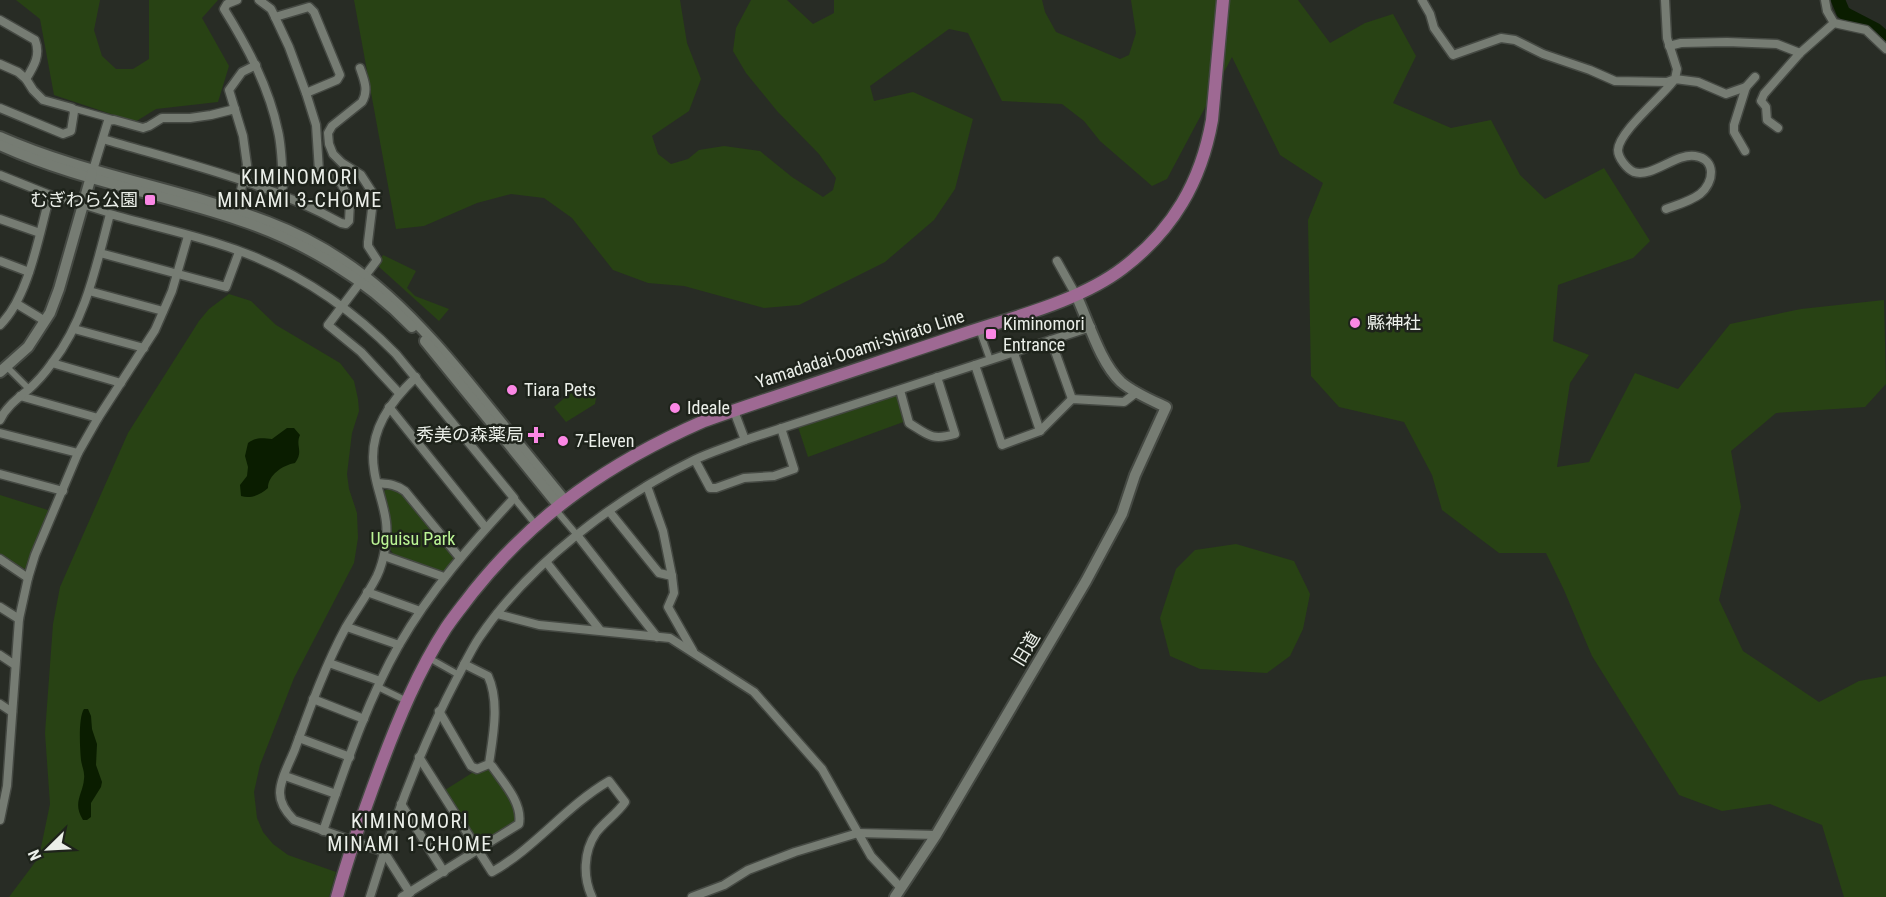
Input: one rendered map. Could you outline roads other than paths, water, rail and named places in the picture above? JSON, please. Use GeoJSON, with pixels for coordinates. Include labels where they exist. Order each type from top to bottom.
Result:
{"type":"FeatureCollection","features":[{"type":"Feature","properties":{"kind":"main road","name":"Yamadadai-Ooami-Shirato Line"},"geometry":{"type":"LineString","coordinates":[[337,897],[352,841],[407,701],[446,628],[497,563],[559,505],[604,473],[645,449],[704,421],[1076,294],[1121,270],[1147,248],[1171,220],[1191,190],[1204,158],[1212,120],[1223,0]]}},
{"type":"Feature","properties":{"kind":"street"},"geometry":{"type":"LineString","coordinates":[[237,0],[227,4],[224,9],[248,47],[279,132],[283,186],[281,194]]}},
{"type":"Feature","properties":{"kind":"street"},"geometry":{"type":"LineString","coordinates":[[103,139],[244,180],[281,194],[346,224],[349,221],[350,202],[341,183],[319,171],[315,125],[306,93],[275,16],[271,9],[259,0]]}},
{"type":"Feature","properties":{"kind":"street"},"geometry":{"type":"LineString","coordinates":[[1422,0],[1430,14],[1434,28],[1453,55],[1501,38],[1515,40],[1543,54],[1615,81],[1667,82],[1675,79],[1698,82],[1726,94],[1746,87]]}},
{"type":"Feature","properties":{"kind":"street"},"geometry":{"type":"LineString","coordinates":[[1665,0],[1667,38],[1677,69],[1675,79],[1624,136],[1618,148],[1623,162],[1629,169],[1640,173],[1688,156],[1704,159],[1712,173],[1711,181],[1705,189],[1697,196],[1666,209]]}},
{"type":"Feature","properties":{"kind":"street"},"geometry":{"type":"LineString","coordinates":[[1825,0],[1827,11],[1834,23],[1866,30],[1886,49]]}},
{"type":"Feature","properties":{"kind":"street"},"geometry":{"type":"LineString","coordinates":[[275,16],[309,7],[314,12],[335,64],[339,75],[337,80],[306,93]]}},
{"type":"Feature","properties":{"kind":"street"},"geometry":{"type":"LineString","coordinates":[[0,20],[35,40],[37,60],[26,80]]}},
{"type":"Feature","properties":{"kind":"street"},"geometry":{"type":"LineString","coordinates":[[1778,128],[1767,120],[1766,107],[1761,101],[1771,85],[1800,53],[1834,23]]}},
{"type":"Feature","properties":{"kind":"street"},"geometry":{"type":"LineString","coordinates":[[1669,46],[1727,42],[1777,44],[1800,53]]}},
{"type":"Feature","properties":{"kind":"street"},"geometry":{"type":"LineString","coordinates":[[0,64],[18,72],[43,100],[142,128],[162,118],[190,118],[235,109]]}},
{"type":"Feature","properties":{"kind":"street"},"geometry":{"type":"LineString","coordinates":[[237,210],[247,165],[243,136],[229,90],[242,72],[256,65]]}},
{"type":"Feature","properties":{"kind":"street"},"geometry":{"type":"LineString","coordinates":[[360,68],[366,87],[365,97],[332,126],[328,133],[333,154],[342,163],[361,175],[372,192],[368,242],[377,260],[328,325],[361,352],[399,393]]}},
{"type":"Feature","properties":{"kind":"street"},"geometry":{"type":"LineString","coordinates":[[1745,151],[1734,132],[1734,125],[1746,87],[1755,77]]}},
{"type":"Feature","properties":{"kind":"street"},"geometry":{"type":"LineString","coordinates":[[0,108],[63,134],[71,130],[74,112],[72,108]]}},
{"type":"Feature","properties":{"kind":"street"},"geometry":{"type":"LineString","coordinates":[[29,389],[4,369],[28,347],[45,321],[59,289],[108,121],[114,120]]}},
{"type":"Feature","properties":{"kind":"street"},"geometry":{"type":"LineString","coordinates":[[0,137],[92,174],[271,231],[363,279]]}},
{"type":"Feature","properties":{"kind":"street"},"geometry":{"type":"LineString","coordinates":[[0,145],[58,168],[92,174],[237,210],[308,241],[363,279],[431,347],[470,391],[559,505],[577,535],[657,637]]}},
{"type":"Feature","properties":{"kind":"street"},"geometry":{"type":"LineString","coordinates":[[0,176],[110,214],[216,243],[275,266],[342,306],[380,338],[416,377],[536,525]]}},
{"type":"Feature","properties":{"kind":"street"},"geometry":{"type":"LineString","coordinates":[[0,326],[17,304],[29,272],[50,195]]}},
{"type":"Feature","properties":{"kind":"street"},"geometry":{"type":"LineString","coordinates":[[0,420],[4,411],[29,389],[52,363],[74,329],[89,291],[110,214]]}},
{"type":"Feature","properties":{"kind":"street"},"geometry":{"type":"LineString","coordinates":[[0,219],[40,233]]}},
{"type":"Feature","properties":{"kind":"street"},"geometry":{"type":"LineString","coordinates":[[0,820],[7,786],[19,619],[35,555],[78,453],[155,330],[177,274],[188,236]]}},
{"type":"Feature","properties":{"kind":"street"},"geometry":{"type":"LineString","coordinates":[[100,253],[226,287],[239,252]]}},
{"type":"Feature","properties":{"kind":"street"},"geometry":{"type":"LineString","coordinates":[[0,261],[29,272]]}},
{"type":"Feature","properties":{"kind":"street"},"geometry":{"type":"LineString","coordinates":[[975,365],[1002,445],[1040,431],[1072,399],[1124,402],[1137,392],[1121,381],[1112,370],[1076,294],[1057,261]]}},
{"type":"Feature","properties":{"kind":"street"},"geometry":{"type":"LineString","coordinates":[[89,291],[163,311]]}},
{"type":"Feature","properties":{"kind":"street"},"geometry":{"type":"LineString","coordinates":[[17,304],[45,321]]}},
{"type":"Feature","properties":{"kind":"street"},"geometry":{"type":"LineString","coordinates":[[369,897],[419,757],[439,711],[478,639],[517,590],[577,535],[647,486],[695,460],[745,440],[1091,327]]}},
{"type":"Feature","properties":{"kind":"street"},"geometry":{"type":"LineString","coordinates":[[74,329],[144,348]]}},
{"type":"Feature","properties":{"kind":"street"},"geometry":{"type":"LineString","coordinates":[[979,329],[990,360]]}},
{"type":"Feature","properties":{"kind":"street"},"geometry":{"type":"LineString","coordinates":[[1051,340],[1072,399]]}},
{"type":"Feature","properties":{"kind":"street"},"geometry":{"type":"LineString","coordinates":[[1014,352],[1040,431]]}},
{"type":"Feature","properties":{"kind":"street"},"geometry":{"type":"LineString","coordinates":[[52,363],[121,383]]}},
{"type":"Feature","properties":{"kind":"street"},"geometry":{"type":"LineString","coordinates":[[416,377],[399,393],[389,407],[380,424],[374,451],[373,467],[386,524],[384,556],[377,575],[347,627],[313,699],[280,792],[285,809],[294,820],[384,852],[406,895],[519,824],[521,817],[517,805],[489,764]]}},
{"type":"Feature","properties":{"kind":"street"},"geometry":{"type":"LineString","coordinates":[[900,390],[909,423],[930,436],[941,439],[955,434],[937,377]]}},
{"type":"Feature","properties":{"kind":"street","name":"旧道"},"geometry":{"type":"LineString","coordinates":[[898,892],[936,835],[1086,581],[1122,514],[1135,475],[1166,407],[1137,392]]}},
{"type":"Feature","properties":{"kind":"street"},"geometry":{"type":"LineString","coordinates":[[21,396],[98,418]]}},
{"type":"Feature","properties":{"kind":"street"},"geometry":{"type":"LineString","coordinates":[[389,407],[486,528]]}},
{"type":"Feature","properties":{"kind":"street"},"geometry":{"type":"LineString","coordinates":[[734,411],[745,440]]}},
{"type":"Feature","properties":{"kind":"street"},"geometry":{"type":"LineString","coordinates":[[695,460],[710,488],[744,478],[774,476],[794,469],[781,428]]}},
{"type":"Feature","properties":{"kind":"street"},"geometry":{"type":"LineString","coordinates":[[0,433],[78,453]]}},
{"type":"Feature","properties":{"kind":"street"},"geometry":{"type":"LineString","coordinates":[[0,474],[63,491]]}},
{"type":"Feature","properties":{"kind":"street"},"geometry":{"type":"LineString","coordinates":[[377,483],[391,484],[405,491],[460,558]]}},
{"type":"Feature","properties":{"kind":"street"},"geometry":{"type":"LineString","coordinates":[[647,486],[663,531],[674,593],[668,607],[680,639],[694,654],[754,692],[822,769],[871,856],[898,892]]}},
{"type":"Feature","properties":{"kind":"street"},"geometry":{"type":"LineString","coordinates":[[323,831],[364,719],[399,645],[444,577],[514,498]]}},
{"type":"Feature","properties":{"kind":"street"},"geometry":{"type":"LineString","coordinates":[[609,511],[659,573],[672,576]]}},
{"type":"Feature","properties":{"kind":"street"},"geometry":{"type":"LineString","coordinates":[[384,556],[444,577]]}},
{"type":"Feature","properties":{"kind":"street"},"geometry":{"type":"LineString","coordinates":[[0,559],[28,578]]}},
{"type":"Feature","properties":{"kind":"street"},"geometry":{"type":"LineString","coordinates":[[547,563],[600,630]]}},
{"type":"Feature","properties":{"kind":"street"},"geometry":{"type":"LineString","coordinates":[[367,592],[420,611]]}},
{"type":"Feature","properties":{"kind":"street"},"geometry":{"type":"LineString","coordinates":[[0,607],[19,619]]}},
{"type":"Feature","properties":{"kind":"street"},"geometry":{"type":"LineString","coordinates":[[497,614],[539,625],[680,639]]}},
{"type":"Feature","properties":{"kind":"street"},"geometry":{"type":"LineString","coordinates":[[347,627],[399,645]]}},
{"type":"Feature","properties":{"kind":"street"},"geometry":{"type":"LineString","coordinates":[[0,655],[15,665]]}},
{"type":"Feature","properties":{"kind":"street"},"geometry":{"type":"LineString","coordinates":[[429,658],[459,675]]}},
{"type":"Feature","properties":{"kind":"street"},"geometry":{"type":"LineString","coordinates":[[329,663],[379,684],[407,701]]}},
{"type":"Feature","properties":{"kind":"street"},"geometry":{"type":"LineString","coordinates":[[464,664],[488,676],[493,686],[495,703],[489,764]]}},
{"type":"Feature","properties":{"kind":"street"},"geometry":{"type":"LineString","coordinates":[[313,699],[364,719]]}},
{"type":"Feature","properties":{"kind":"street"},"geometry":{"type":"LineString","coordinates":[[0,704],[12,712]]}},
{"type":"Feature","properties":{"kind":"street"},"geometry":{"type":"LineString","coordinates":[[439,711],[471,766],[477,769],[489,764]]}},
{"type":"Feature","properties":{"kind":"street"},"geometry":{"type":"LineString","coordinates":[[299,738],[350,757]]}},
{"type":"Feature","properties":{"kind":"street"},"geometry":{"type":"LineString","coordinates":[[0,752],[9,758]]}},
{"type":"Feature","properties":{"kind":"street"},"geometry":{"type":"LineString","coordinates":[[419,757],[492,872],[511,861],[574,804],[609,781],[625,802],[620,810],[596,833],[588,852],[587,884],[592,897]]}},
{"type":"Feature","properties":{"kind":"street"},"geometry":{"type":"LineString","coordinates":[[285,776],[336,794]]}},
{"type":"Feature","properties":{"kind":"street"},"geometry":{"type":"LineString","coordinates":[[401,804],[444,872]]}},
{"type":"Feature","properties":{"kind":"street"},"geometry":{"type":"LineString","coordinates":[[692,897],[724,885],[748,870],[795,852],[858,833],[936,835]]}},
{"type":"Feature","properties":{"kind":"waterway"},"geometry":{"type":"LineString","coordinates":[[1838,0],[1843,12],[1876,30],[1886,39]]}},
{"type":"Feature","properties":{"kind":"place","name":"むぎわら公園"},"geometry":{"type":"Point","coordinates":[150,200]}},
{"type":"Feature","properties":{"kind":"place","name":"縣神社"},"geometry":{"type":"Point","coordinates":[1355,323]}},
{"type":"Feature","properties":{"kind":"place","name":"Kiminomori Entrance"},"geometry":{"type":"Point","coordinates":[991,334]}},
{"type":"Feature","properties":{"kind":"place","name":"Tiara Pets"},"geometry":{"type":"Point","coordinates":[512,390]}},
{"type":"Feature","properties":{"kind":"place","name":"Ideale"},"geometry":{"type":"Point","coordinates":[675,408]}},
{"type":"Feature","properties":{"kind":"place","name":"秀美の森薬局"},"geometry":{"type":"Point","coordinates":[536,435]}},
{"type":"Feature","properties":{"kind":"place","name":"7-Eleven"},"geometry":{"type":"Point","coordinates":[563,441]}},
{"type":"Feature","properties":{"kind":"district","name":"KIMINOMORI MINAMI 3-CHOME"},"geometry":{"type":"Point","coordinates":[300,188]}},
{"type":"Feature","properties":{"kind":"district","name":"KIMINOMORI MINAMI 1-CHOME"},"geometry":{"type":"Point","coordinates":[410,832]}},
{"type":"Feature","properties":{"kind":"park label","name":"Uguisu Park"},"geometry":{"type":"Point","coordinates":[413,539]}}]}
